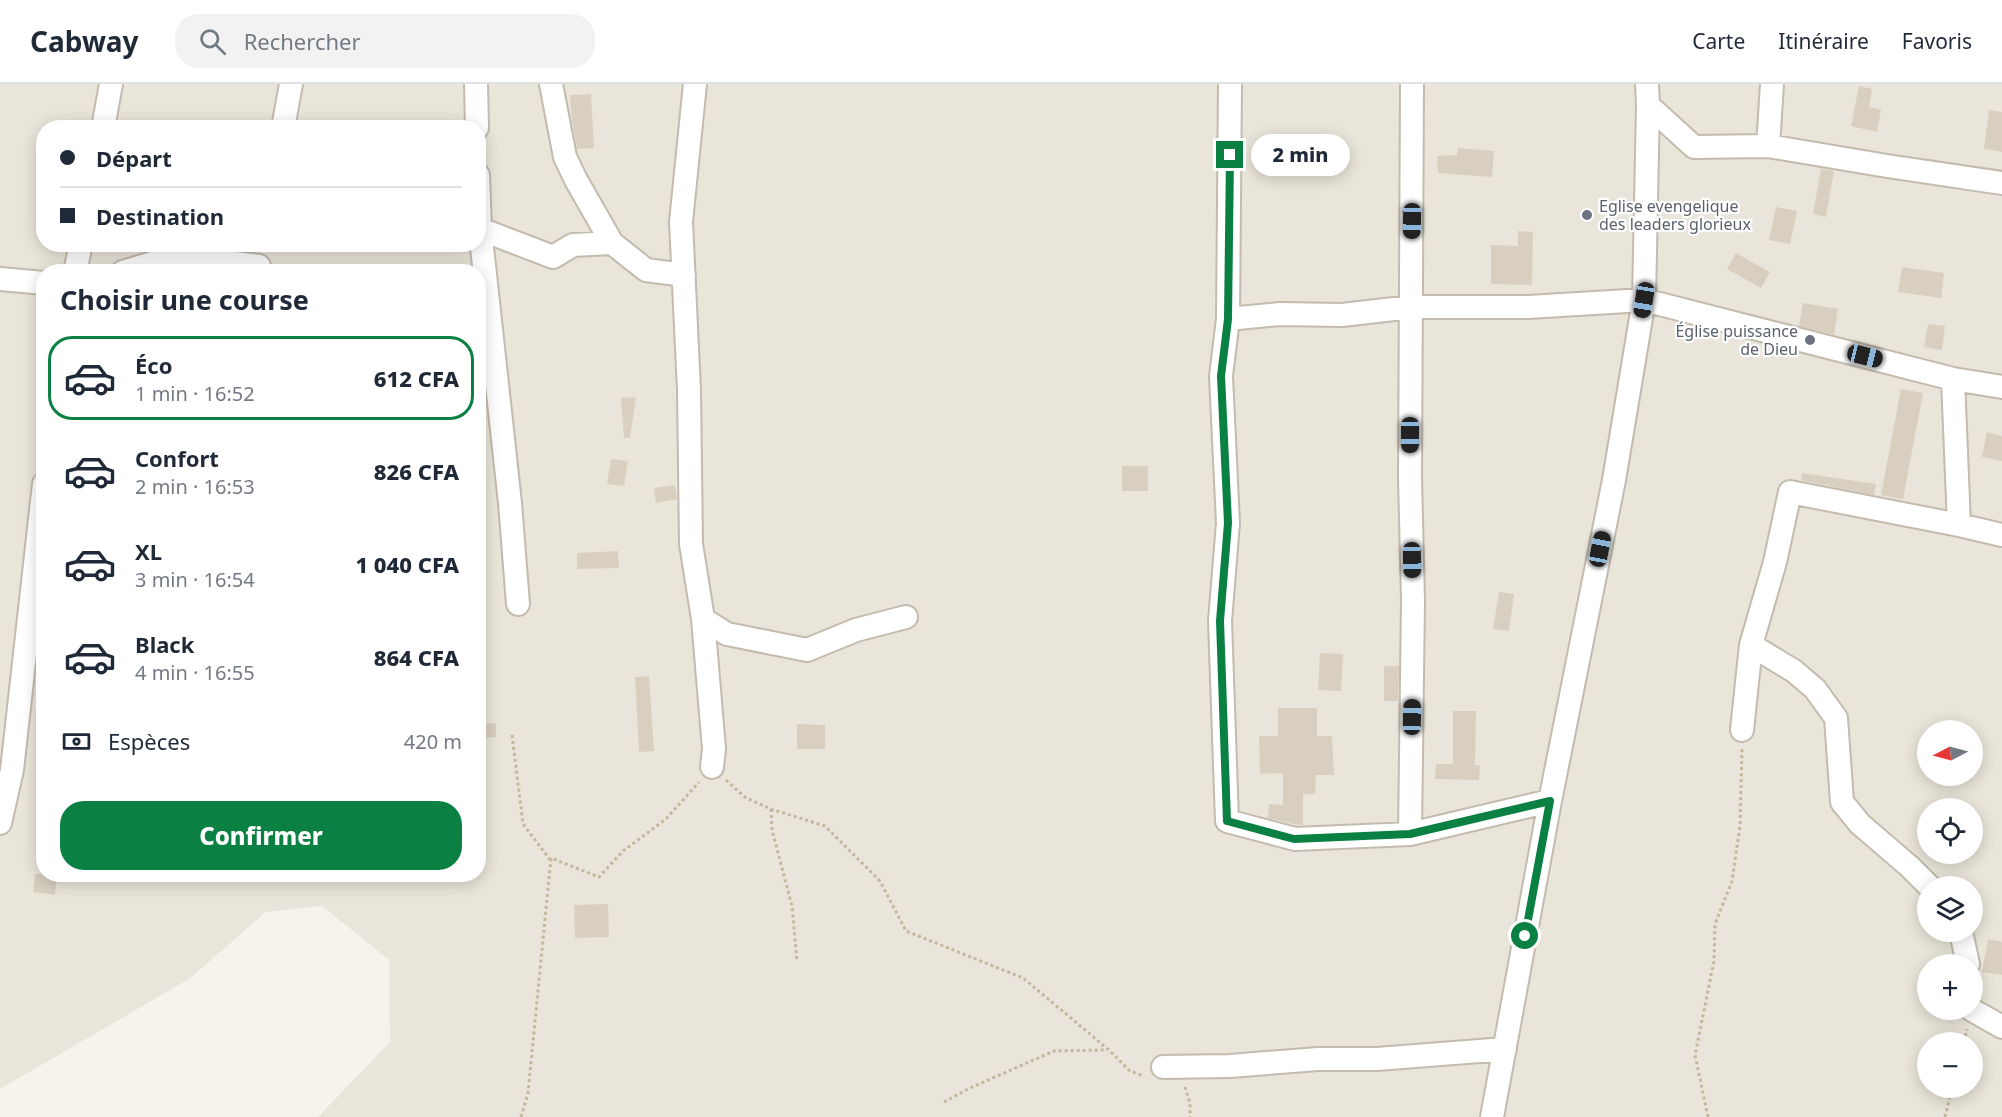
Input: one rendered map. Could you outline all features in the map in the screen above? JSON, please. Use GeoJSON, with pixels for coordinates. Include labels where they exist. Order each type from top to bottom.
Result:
{"type":"FeatureCollection","features":[{"type":"Feature","properties":{"kind":"street"},"geometry":{"type":"LineString","coordinates":[[105,120],[111,84]]}},
{"type":"Feature","properties":{"kind":"street"},"geometry":{"type":"LineString","coordinates":[[284,120],[291,84]]}},
{"type":"Feature","properties":{"kind":"street"},"geometry":{"type":"LineString","coordinates":[[476,84],[477,120]]}},
{"type":"Feature","properties":{"kind":"street"},"geometry":{"type":"LineString","coordinates":[[551,84],[565,157],[612,243],[646,270],[684,275]]}},
{"type":"Feature","properties":{"kind":"street"},"geometry":{"type":"LineString","coordinates":[[695,84],[681,222],[689,390],[691,544],[703,619],[714,748],[712,766]]}},
{"type":"Feature","properties":{"kind":"street"},"geometry":{"type":"LineString","coordinates":[[1230,84],[1228,319],[1221,376],[1228,523],[1220,621],[1227,821],[1294,839],[1410,834],[1550,801]]}},
{"type":"Feature","properties":{"kind":"street"},"geometry":{"type":"LineString","coordinates":[[1410,834],[1413,600],[1410,478],[1412,84]]}},
{"type":"Feature","properties":{"kind":"street"},"geometry":{"type":"LineString","coordinates":[[1768,146],[1772,84]]}},
{"type":"Feature","properties":{"kind":"street"},"geometry":{"type":"LineString","coordinates":[[1648,94],[1694,147],[1768,146],[2002,183]]}},
{"type":"Feature","properties":{"kind":"street"},"geometry":{"type":"LineString","coordinates":[[1492,1117],[1550,801],[1614,480],[1644,300],[1648,94]]}},
{"type":"Feature","properties":{"kind":"street"},"geometry":{"type":"LineString","coordinates":[[486,231],[553,257],[573,245],[612,243]]}},
{"type":"Feature","properties":{"kind":"street"},"geometry":{"type":"LineString","coordinates":[[149,264],[175,256],[260,260]]}},
{"type":"Feature","properties":{"kind":"street"},"geometry":{"type":"LineString","coordinates":[[0,279],[36,282]]}},
{"type":"Feature","properties":{"kind":"street"},"geometry":{"type":"LineString","coordinates":[[486,284],[510,503],[518,604]]}},
{"type":"Feature","properties":{"kind":"street"},"geometry":{"type":"LineString","coordinates":[[1228,319],[1280,315],[1342,315],[1411,307],[1528,307],[1644,300],[1953,379],[2002,387]]}},
{"type":"Feature","properties":{"kind":"street"},"geometry":{"type":"LineString","coordinates":[[1953,379],[1959,525]]}},
{"type":"Feature","properties":{"kind":"street"},"geometry":{"type":"LineString","coordinates":[[1742,730],[1751,645],[1775,561],[1790,492],[2002,535]]}},
{"type":"Feature","properties":{"kind":"street"},"geometry":{"type":"LineString","coordinates":[[0,823],[12,770],[36,556]]}},
{"type":"Feature","properties":{"kind":"street"},"geometry":{"type":"LineString","coordinates":[[703,619],[727,634],[807,650],[856,630],[906,617]]}},
{"type":"Feature","properties":{"kind":"street"},"geometry":{"type":"LineString","coordinates":[[1751,645],[1794,671],[1815,689],[1836,718],[1842,802],[1860,824],[1919,876]]}},
{"type":"Feature","properties":{"kind":"street"},"geometry":{"type":"LineString","coordinates":[[1983,1017],[2002,1028]]}},
{"type":"Feature","properties":{"kind":"street"},"geometry":{"type":"LineString","coordinates":[[1163,1067],[1230,1066],[1318,1059],[1377,1059],[1504,1049]]}},
{"type":"Feature","properties":{"kind":"path"},"geometry":{"type":"LineString","coordinates":[[1708,1117],[1695,1055],[1714,961],[1715,924],[1732,881],[1740,826],[1742,730]]}},
{"type":"Feature","properties":{"kind":"path"},"geometry":{"type":"LineString","coordinates":[[512,735],[523,824],[551,861],[528,1093],[521,1117]]}},
{"type":"Feature","properties":{"kind":"path"},"geometry":{"type":"LineString","coordinates":[[551,861],[551,858],[599,877],[623,851],[666,819],[712,766],[746,798],[771,809],[825,826],[880,880],[906,931],[1023,978],[1109,1050],[1130,1071],[1147,1077],[1163,1067]]}},
{"type":"Feature","properties":{"kind":"path"},"geometry":{"type":"LineString","coordinates":[[771,809],[772,830],[792,906],[797,962]]}},
{"type":"Feature","properties":{"kind":"path"},"geometry":{"type":"LineString","coordinates":[[944,1102],[1054,1051],[1109,1050]]}},
{"type":"Feature","properties":{"kind":"path"},"geometry":{"type":"LineString","coordinates":[[1945,1117],[1950,1098]]}},
{"type":"Feature","properties":{"kind":"shaded area"},"geometry":{"type":"Polygon","coordinates":[[[0,84],[2002,84],[2002,1117],[318,1117],[390,1042],[389,960],[322,906],[266,912],[189,979],[0,1089],[0,84]]]}},
{"type":"Feature","properties":{"kind":"building"},"geometry":{"type":"Polygon","coordinates":[[[1859,86],[1872,89],[1869,107],[1881,110],[1877,132],[1851,126],[1859,86]]]}},
{"type":"Feature","properties":{"kind":"building"},"geometry":{"type":"Polygon","coordinates":[[[591,94],[594,148],[577,149],[570,95],[591,94]]]}},
{"type":"Feature","properties":{"kind":"building"},"geometry":{"type":"Polygon","coordinates":[[[1989,110],[2002,112],[2002,152],[1984,149],[1989,110]]]}},
{"type":"Feature","properties":{"kind":"building"},"geometry":{"type":"Polygon","coordinates":[[[1458,148],[1494,151],[1492,177],[1438,173],[1437,156],[1457,155],[1458,148]]]}},
{"type":"Feature","properties":{"kind":"building"},"geometry":{"type":"Polygon","coordinates":[[[1821,169],[1834,171],[1826,217],[1813,214],[1821,169]]]}},
{"type":"Feature","properties":{"kind":"building"},"geometry":{"type":"Polygon","coordinates":[[[1776,207],[1797,211],[1790,244],[1769,240],[1776,207]]]}},
{"type":"Feature","properties":{"kind":"building"},"geometry":{"type":"Polygon","coordinates":[[[1518,231],[1533,232],[1532,285],[1491,284],[1491,245],[1518,246],[1518,231]]]}},
{"type":"Feature","properties":{"kind":"building"},"geometry":{"type":"Polygon","coordinates":[[[1736,253],[1770,272],[1761,288],[1727,269],[1736,253]]]}},
{"type":"Feature","properties":{"kind":"building"},"geometry":{"type":"Polygon","coordinates":[[[1902,267],[1944,273],[1941,298],[1898,292],[1902,267]]]}},
{"type":"Feature","properties":{"kind":"building"},"geometry":{"type":"Polygon","coordinates":[[[1803,303],[1838,309],[1834,335],[1799,326],[1803,303]]]}},
{"type":"Feature","properties":{"kind":"building"},"geometry":{"type":"Polygon","coordinates":[[[1928,324],[1945,326],[1942,350],[1924,347],[1928,324]]]}},
{"type":"Feature","properties":{"kind":"building"},"geometry":{"type":"Polygon","coordinates":[[[1901,389],[1923,393],[1903,499],[1881,495],[1901,389]]]}},
{"type":"Feature","properties":{"kind":"building"},"geometry":{"type":"Polygon","coordinates":[[[636,397],[630,438],[624,438],[621,398],[636,397]]]}},
{"type":"Feature","properties":{"kind":"building"},"geometry":{"type":"Polygon","coordinates":[[[1987,432],[2002,436],[2002,461],[1982,457],[1987,432]]]}},
{"type":"Feature","properties":{"kind":"building"},"geometry":{"type":"Polygon","coordinates":[[[611,459],[628,461],[624,486],[607,484],[611,459]]]}},
{"type":"Feature","properties":{"kind":"building"},"geometry":{"type":"Polygon","coordinates":[[[1122,466],[1148,466],[1148,491],[1122,491],[1122,466]]]}},
{"type":"Feature","properties":{"kind":"building"},"geometry":{"type":"Polygon","coordinates":[[[1802,473],[1876,484],[1874,495],[1801,480],[1802,473]]]}},
{"type":"Feature","properties":{"kind":"building"},"geometry":{"type":"Polygon","coordinates":[[[675,485],[677,499],[656,503],[654,488],[675,485]]]}},
{"type":"Feature","properties":{"kind":"building"},"geometry":{"type":"Polygon","coordinates":[[[618,551],[619,568],[577,569],[577,553],[618,551]]]}},
{"type":"Feature","properties":{"kind":"building"},"geometry":{"type":"Polygon","coordinates":[[[1499,592],[1514,594],[1509,631],[1493,629],[1499,592]]]}},
{"type":"Feature","properties":{"kind":"building"},"geometry":{"type":"Polygon","coordinates":[[[1320,653],[1343,654],[1341,691],[1318,690],[1320,653]]]}},
{"type":"Feature","properties":{"kind":"building"},"geometry":{"type":"Polygon","coordinates":[[[1384,666],[1399,666],[1398,701],[1384,701],[1384,666]]]}},
{"type":"Feature","properties":{"kind":"building"},"geometry":{"type":"Polygon","coordinates":[[[649,676],[654,751],[639,752],[635,677],[649,676]]]}},
{"type":"Feature","properties":{"kind":"building"},"geometry":{"type":"Polygon","coordinates":[[[1278,708],[1317,708],[1317,736],[1332,736],[1334,775],[1316,775],[1315,794],[1303,794],[1303,825],[1268,818],[1269,804],[1283,805],[1283,773],[1260,774],[1259,736],[1278,736],[1278,708]]]}},
{"type":"Feature","properties":{"kind":"building"},"geometry":{"type":"Polygon","coordinates":[[[1453,711],[1476,711],[1475,765],[1480,765],[1479,780],[1435,779],[1436,764],[1453,764],[1453,711]]]}},
{"type":"Feature","properties":{"kind":"building"},"geometry":{"type":"Polygon","coordinates":[[[496,723],[496,737],[486,738],[486,724],[496,723]]]}},
{"type":"Feature","properties":{"kind":"building"},"geometry":{"type":"Polygon","coordinates":[[[797,724],[825,725],[825,749],[797,749],[797,724]]]}},
{"type":"Feature","properties":{"kind":"building"},"geometry":{"type":"Polygon","coordinates":[[[35,874],[36,882],[56,882],[55,895],[33,892],[35,874]]]}},
{"type":"Feature","properties":{"kind":"building"},"geometry":{"type":"Polygon","coordinates":[[[608,904],[609,937],[575,938],[574,905],[608,904]]]}},
{"type":"Feature","properties":{"kind":"building"},"geometry":{"type":"Polygon","coordinates":[[[1988,939],[2002,942],[2002,975],[1983,972],[1988,939]]]}},
{"type":"Feature","properties":{"kind":"place","name":"Eglise evengelique des leaders glorieux"},"geometry":{"type":"Point","coordinates":[1587,215]}},
{"type":"Feature","properties":{"kind":"place","name":"Église puissance de Dieu"},"geometry":{"type":"Point","coordinates":[1810,340]}},
{"type":"Feature","properties":{"kind":"route"},"geometry":{"type":"LineString","coordinates":[[1230,155],[1228,319],[1221,376],[1228,523],[1220,621],[1227,821],[1294,839],[1410,834],[1550,801],[1525,936]]}}]}
